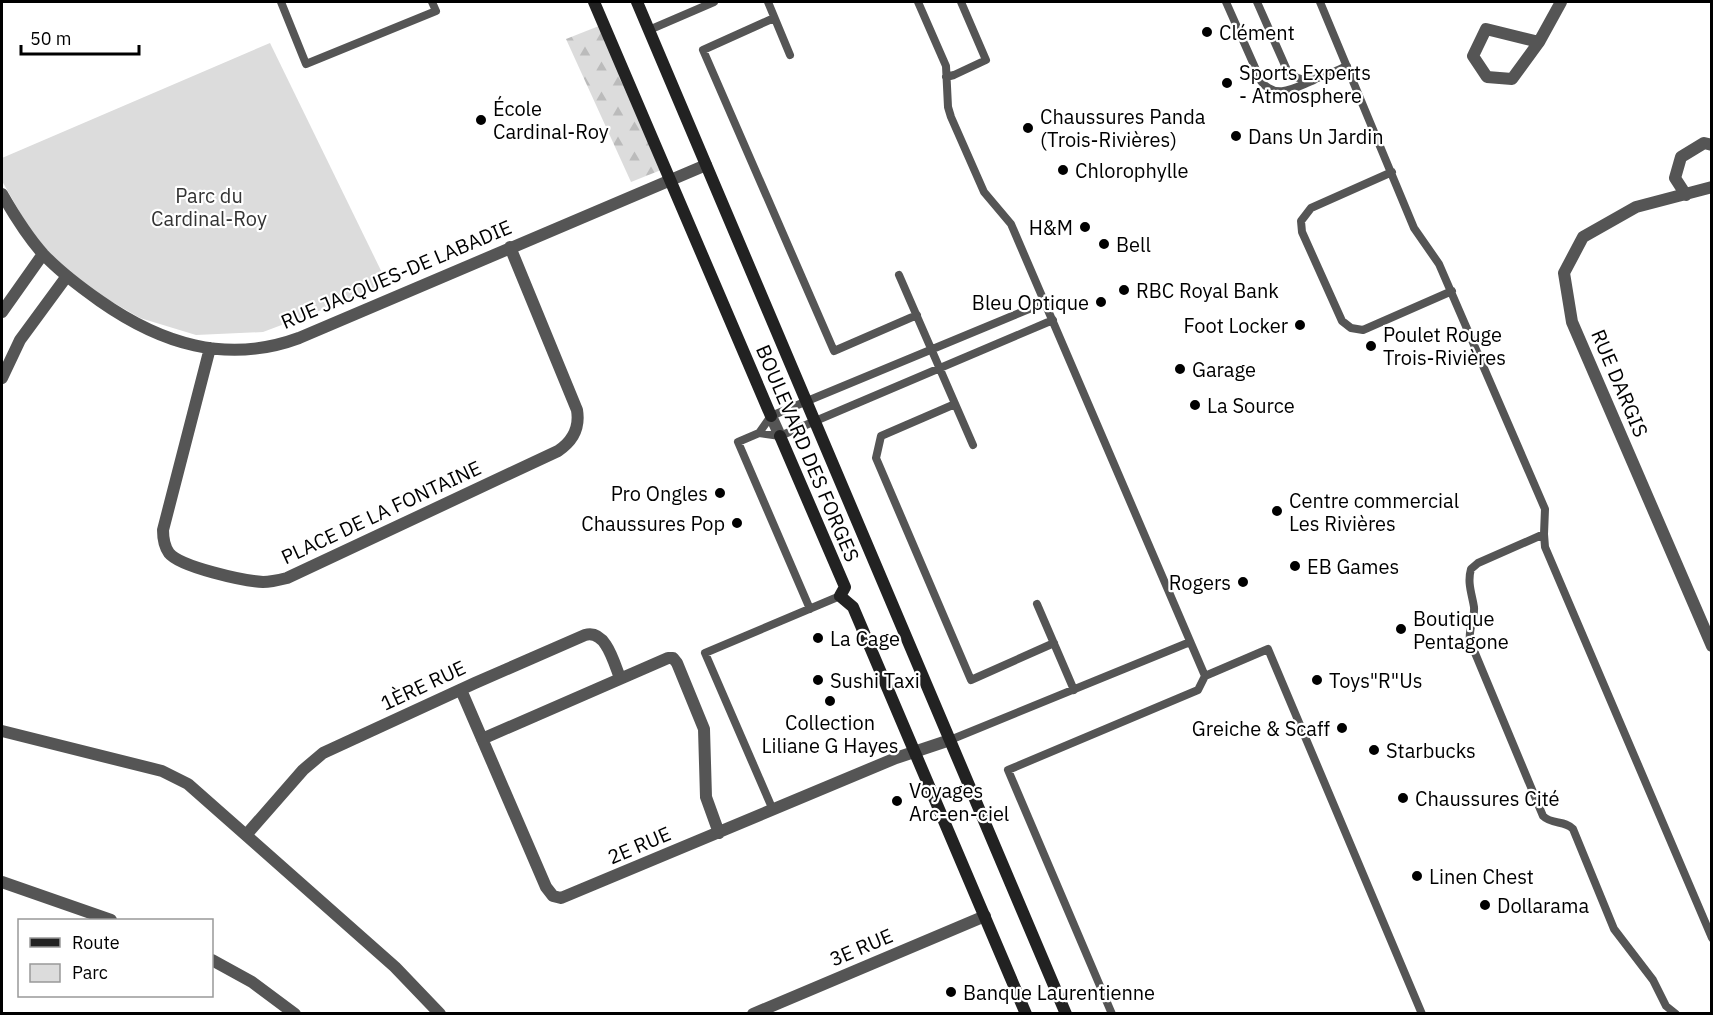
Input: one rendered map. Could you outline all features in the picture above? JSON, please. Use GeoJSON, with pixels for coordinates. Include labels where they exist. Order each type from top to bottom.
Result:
{"type":"FeatureCollection","features":[{"type":"Feature","properties":{"kind":"main road","name":"BOULEVARD DES FORGES"},"geometry":{"type":"LineString","coordinates":[[594,2],[771,416]]}},
{"type":"Feature","properties":{"kind":"main road","name":"BOULEVARD DES FORGES"},"geometry":{"type":"LineString","coordinates":[[637,2],[1066,1014]]}},
{"type":"Feature","properties":{"kind":"main road","name":"BOULEVARD DES FORGES"},"geometry":{"type":"LineString","coordinates":[[780,435],[845,587],[840,596]]}},
{"type":"Feature","properties":{"kind":"main road"},"geometry":{"type":"LineString","coordinates":[[840,596],[853,607],[1026,1014]]}},
{"type":"Feature","properties":{"kind":"street"},"geometry":{"type":"LineString","coordinates":[[1539,42],[1486,29],[1473,56],[1487,77],[1512,79],[1539,42],[1561,2]]}},
{"type":"Feature","properties":{"kind":"street"},"geometry":{"type":"LineString","coordinates":[[1686,195],[1675,178],[1681,157],[1704,144],[1712,145]]}},
{"type":"Feature","properties":{"kind":"street","name":"RUE JACQUES-DE LABADIE"},"geometry":{"type":"LineString","coordinates":[[2,194],[42,254],[103,303],[150,332],[176,341],[210,348],[240,349],[289,342],[706,165]]}},
{"type":"Feature","properties":{"kind":"street","name":"RUE DARGIS"},"geometry":{"type":"LineString","coordinates":[[1712,187],[1635,207],[1583,237],[1564,273],[1572,322],[1712,646]]}},
{"type":"Feature","properties":{"kind":"street","name":"PLACE DE LA FONTAINE"},"geometry":{"type":"LineString","coordinates":[[210,348],[164,530],[165,546],[174,557],[186,564],[256,581],[276,581],[287,578],[558,451],[571,441],[578,426],[577,410],[510,247]]}},
{"type":"Feature","properties":{"kind":"street"},"geometry":{"type":"LineString","coordinates":[[2,312],[42,254]]}},
{"type":"Feature","properties":{"kind":"street"},"geometry":{"type":"LineString","coordinates":[[2,378],[20,340],[67,276]]}},
{"type":"Feature","properties":{"kind":"street","name":"BOULEVARD DES FORGES"},"geometry":{"type":"LineString","coordinates":[[771,416],[780,435]]}},
{"type":"Feature","properties":{"kind":"street","name":"1ÈRE RUE"},"geometry":{"type":"LineString","coordinates":[[247,834],[303,770],[323,753],[589,634],[601,638],[620,678]]}},
{"type":"Feature","properties":{"kind":"street"},"geometry":{"type":"LineString","coordinates":[[482,738],[668,658],[676,661],[704,729],[706,801],[719,832]]}},
{"type":"Feature","properties":{"kind":"street","name":"2E RUE"},"geometry":{"type":"LineString","coordinates":[[461,690],[546,887],[553,896],[565,898],[896,758],[950,740]]}},
{"type":"Feature","properties":{"kind":"street"},"geometry":{"type":"LineString","coordinates":[[2,731],[173,775],[196,790],[247,834],[404,975],[440,1014]]}},
{"type":"Feature","properties":{"kind":"street"},"geometry":{"type":"LineString","coordinates":[[2,882],[105,919]]}},
{"type":"Feature","properties":{"kind":"street","name":"3E RUE"},"geometry":{"type":"LineString","coordinates":[[753,1014],[985,916]]}},
{"type":"Feature","properties":{"kind":"street"},"geometry":{"type":"LineString","coordinates":[[213,961],[252,982],[296,1014]]}},
{"type":"Feature","properties":{"kind":"lane"},"geometry":{"type":"LineString","coordinates":[[281,2],[306,64],[436,11],[432,2]]}},
{"type":"Feature","properties":{"kind":"lane"},"geometry":{"type":"LineString","coordinates":[[649,30],[714,2]]}},
{"type":"Feature","properties":{"kind":"lane"},"geometry":{"type":"LineString","coordinates":[[768,2],[790,55]]}},
{"type":"Feature","properties":{"kind":"lane"},"geometry":{"type":"LineString","coordinates":[[918,2],[946,66],[948,107],[953,123],[984,192],[1011,224],[1205,676]]}},
{"type":"Feature","properties":{"kind":"lane"},"geometry":{"type":"LineString","coordinates":[[946,77],[986,60],[961,2]]}},
{"type":"Feature","properties":{"kind":"lane"},"geometry":{"type":"LineString","coordinates":[[1226,2],[1264,84],[1271,90],[1283,92],[1347,66]]}},
{"type":"Feature","properties":{"kind":"lane"},"geometry":{"type":"LineString","coordinates":[[1257,2],[1287,70],[1298,79],[1314,80]]}},
{"type":"Feature","properties":{"kind":"lane"},"geometry":{"type":"LineString","coordinates":[[1320,2],[1414,228],[1439,264],[1452,291],[1545,509],[1545,547],[1712,938]]}},
{"type":"Feature","properties":{"kind":"lane"},"geometry":{"type":"LineString","coordinates":[[774,18],[703,50],[834,351],[916,315]]}},
{"type":"Feature","properties":{"kind":"lane"},"geometry":{"type":"LineString","coordinates":[[1392,172],[1311,208],[1301,221],[1302,232],[1342,321],[1351,328],[1363,330],[1452,291]]}},
{"type":"Feature","properties":{"kind":"lane"},"geometry":{"type":"LineString","coordinates":[[899,275],[972,445]]}},
{"type":"Feature","properties":{"kind":"lane"},"geometry":{"type":"LineString","coordinates":[[759,433],[771,416],[1046,302]]}},
{"type":"Feature","properties":{"kind":"lane"},"geometry":{"type":"LineString","coordinates":[[810,609],[738,442],[759,433],[780,435],[1053,320]]}},
{"type":"Feature","properties":{"kind":"lane"},"geometry":{"type":"LineString","coordinates":[[955,404],[881,436],[876,458],[879,466],[971,680],[1054,643]]}},
{"type":"Feature","properties":{"kind":"lane"},"geometry":{"type":"LineString","coordinates":[[1544,534],[1478,563],[1471,569],[1469,587],[1474,606],[1469,633],[1470,641],[1541,812],[1551,822],[1571,827],[1614,929],[1653,980],[1665,1006],[1676,1014]]}},
{"type":"Feature","properties":{"kind":"lane"},"geometry":{"type":"LineString","coordinates":[[773,810],[705,653],[840,596]]}},
{"type":"Feature","properties":{"kind":"lane"},"geometry":{"type":"LineString","coordinates":[[1037,603],[1074,690]]}},
{"type":"Feature","properties":{"kind":"lane"},"geometry":{"type":"LineString","coordinates":[[950,740],[1190,642]]}},
{"type":"Feature","properties":{"kind":"lane"},"geometry":{"type":"LineString","coordinates":[[1112,1014],[1008,770],[1198,690],[1205,676],[1268,649],[1422,1014]]}},
{"type":"Feature","properties":{"kind":"green space"},"geometry":{"type":"Polygon","coordinates":[[[604,24],[666,168],[631,182],[566,39],[604,24]]]}},
{"type":"Feature","properties":{"kind":"green space","name":"Parc du Cardinal-Roy"},"geometry":{"type":"Polygon","coordinates":[[[270,43],[388,285],[263,332],[196,335],[140,318],[55,269],[2,181],[2,158],[270,43]]]}},
{"type":"Feature","properties":{"kind":"place","name":"Clément"},"geometry":{"type":"Point","coordinates":[1207,32]}},
{"type":"Feature","properties":{"kind":"place","name":"Sports Experts - Atmosphere"},"geometry":{"type":"Point","coordinates":[1227,83]}},
{"type":"Feature","properties":{"kind":"place","name":"École Cardinal-Roy"},"geometry":{"type":"Point","coordinates":[481,120]}},
{"type":"Feature","properties":{"kind":"place","name":"Chaussures Panda (Trois-Rivières)"},"geometry":{"type":"Point","coordinates":[1028,128]}},
{"type":"Feature","properties":{"kind":"place","name":"Dans Un Jardin"},"geometry":{"type":"Point","coordinates":[1236,136]}},
{"type":"Feature","properties":{"kind":"place","name":"Chlorophylle"},"geometry":{"type":"Point","coordinates":[1063,170]}},
{"type":"Feature","properties":{"kind":"place","name":"H&M"},"geometry":{"type":"Point","coordinates":[1085,227]}},
{"type":"Feature","properties":{"kind":"place","name":"Bell"},"geometry":{"type":"Point","coordinates":[1104,244]}},
{"type":"Feature","properties":{"kind":"place","name":"RBC Royal Bank"},"geometry":{"type":"Point","coordinates":[1124,290]}},
{"type":"Feature","properties":{"kind":"place","name":"Bleu Optique"},"geometry":{"type":"Point","coordinates":[1101,302]}},
{"type":"Feature","properties":{"kind":"place","name":"Foot Locker"},"geometry":{"type":"Point","coordinates":[1300,325]}},
{"type":"Feature","properties":{"kind":"place","name":"Poulet Rouge Trois-Rivières"},"geometry":{"type":"Point","coordinates":[1371,346]}},
{"type":"Feature","properties":{"kind":"place","name":"Garage"},"geometry":{"type":"Point","coordinates":[1180,369]}},
{"type":"Feature","properties":{"kind":"place","name":"La Source"},"geometry":{"type":"Point","coordinates":[1195,405]}},
{"type":"Feature","properties":{"kind":"place","name":"Pro Ongles"},"geometry":{"type":"Point","coordinates":[720,493]}},
{"type":"Feature","properties":{"kind":"place","name":"Centre commercial Les Rivières"},"geometry":{"type":"Point","coordinates":[1277,511]}},
{"type":"Feature","properties":{"kind":"place","name":"Chaussures Pop"},"geometry":{"type":"Point","coordinates":[737,523]}},
{"type":"Feature","properties":{"kind":"place","name":"EB Games"},"geometry":{"type":"Point","coordinates":[1295,566]}},
{"type":"Feature","properties":{"kind":"place","name":"Rogers"},"geometry":{"type":"Point","coordinates":[1243,582]}},
{"type":"Feature","properties":{"kind":"place","name":"Boutique Pentagone"},"geometry":{"type":"Point","coordinates":[1401,629]}},
{"type":"Feature","properties":{"kind":"place","name":"La Cage"},"geometry":{"type":"Point","coordinates":[818,638]}},
{"type":"Feature","properties":{"kind":"place","name":"Sushi Taxi"},"geometry":{"type":"Point","coordinates":[818,680]}},
{"type":"Feature","properties":{"kind":"place","name":"Toys\"R\"Us"},"geometry":{"type":"Point","coordinates":[1317,680]}},
{"type":"Feature","properties":{"kind":"place","name":"Collection Liliane G Hayes"},"geometry":{"type":"Point","coordinates":[830,701]}},
{"type":"Feature","properties":{"kind":"place","name":"Greiche & Scaff"},"geometry":{"type":"Point","coordinates":[1342,728]}},
{"type":"Feature","properties":{"kind":"place","name":"Starbucks"},"geometry":{"type":"Point","coordinates":[1374,750]}},
{"type":"Feature","properties":{"kind":"place","name":"Chaussures Cité"},"geometry":{"type":"Point","coordinates":[1403,798]}},
{"type":"Feature","properties":{"kind":"place","name":"Voyages Arc-en-ciel"},"geometry":{"type":"Point","coordinates":[897,801]}},
{"type":"Feature","properties":{"kind":"place","name":"Linen Chest"},"geometry":{"type":"Point","coordinates":[1417,876]}},
{"type":"Feature","properties":{"kind":"place","name":"Dollarama"},"geometry":{"type":"Point","coordinates":[1485,905]}},
{"type":"Feature","properties":{"kind":"place","name":"Banque Laurentienne"},"geometry":{"type":"Point","coordinates":[951,992]}}]}
